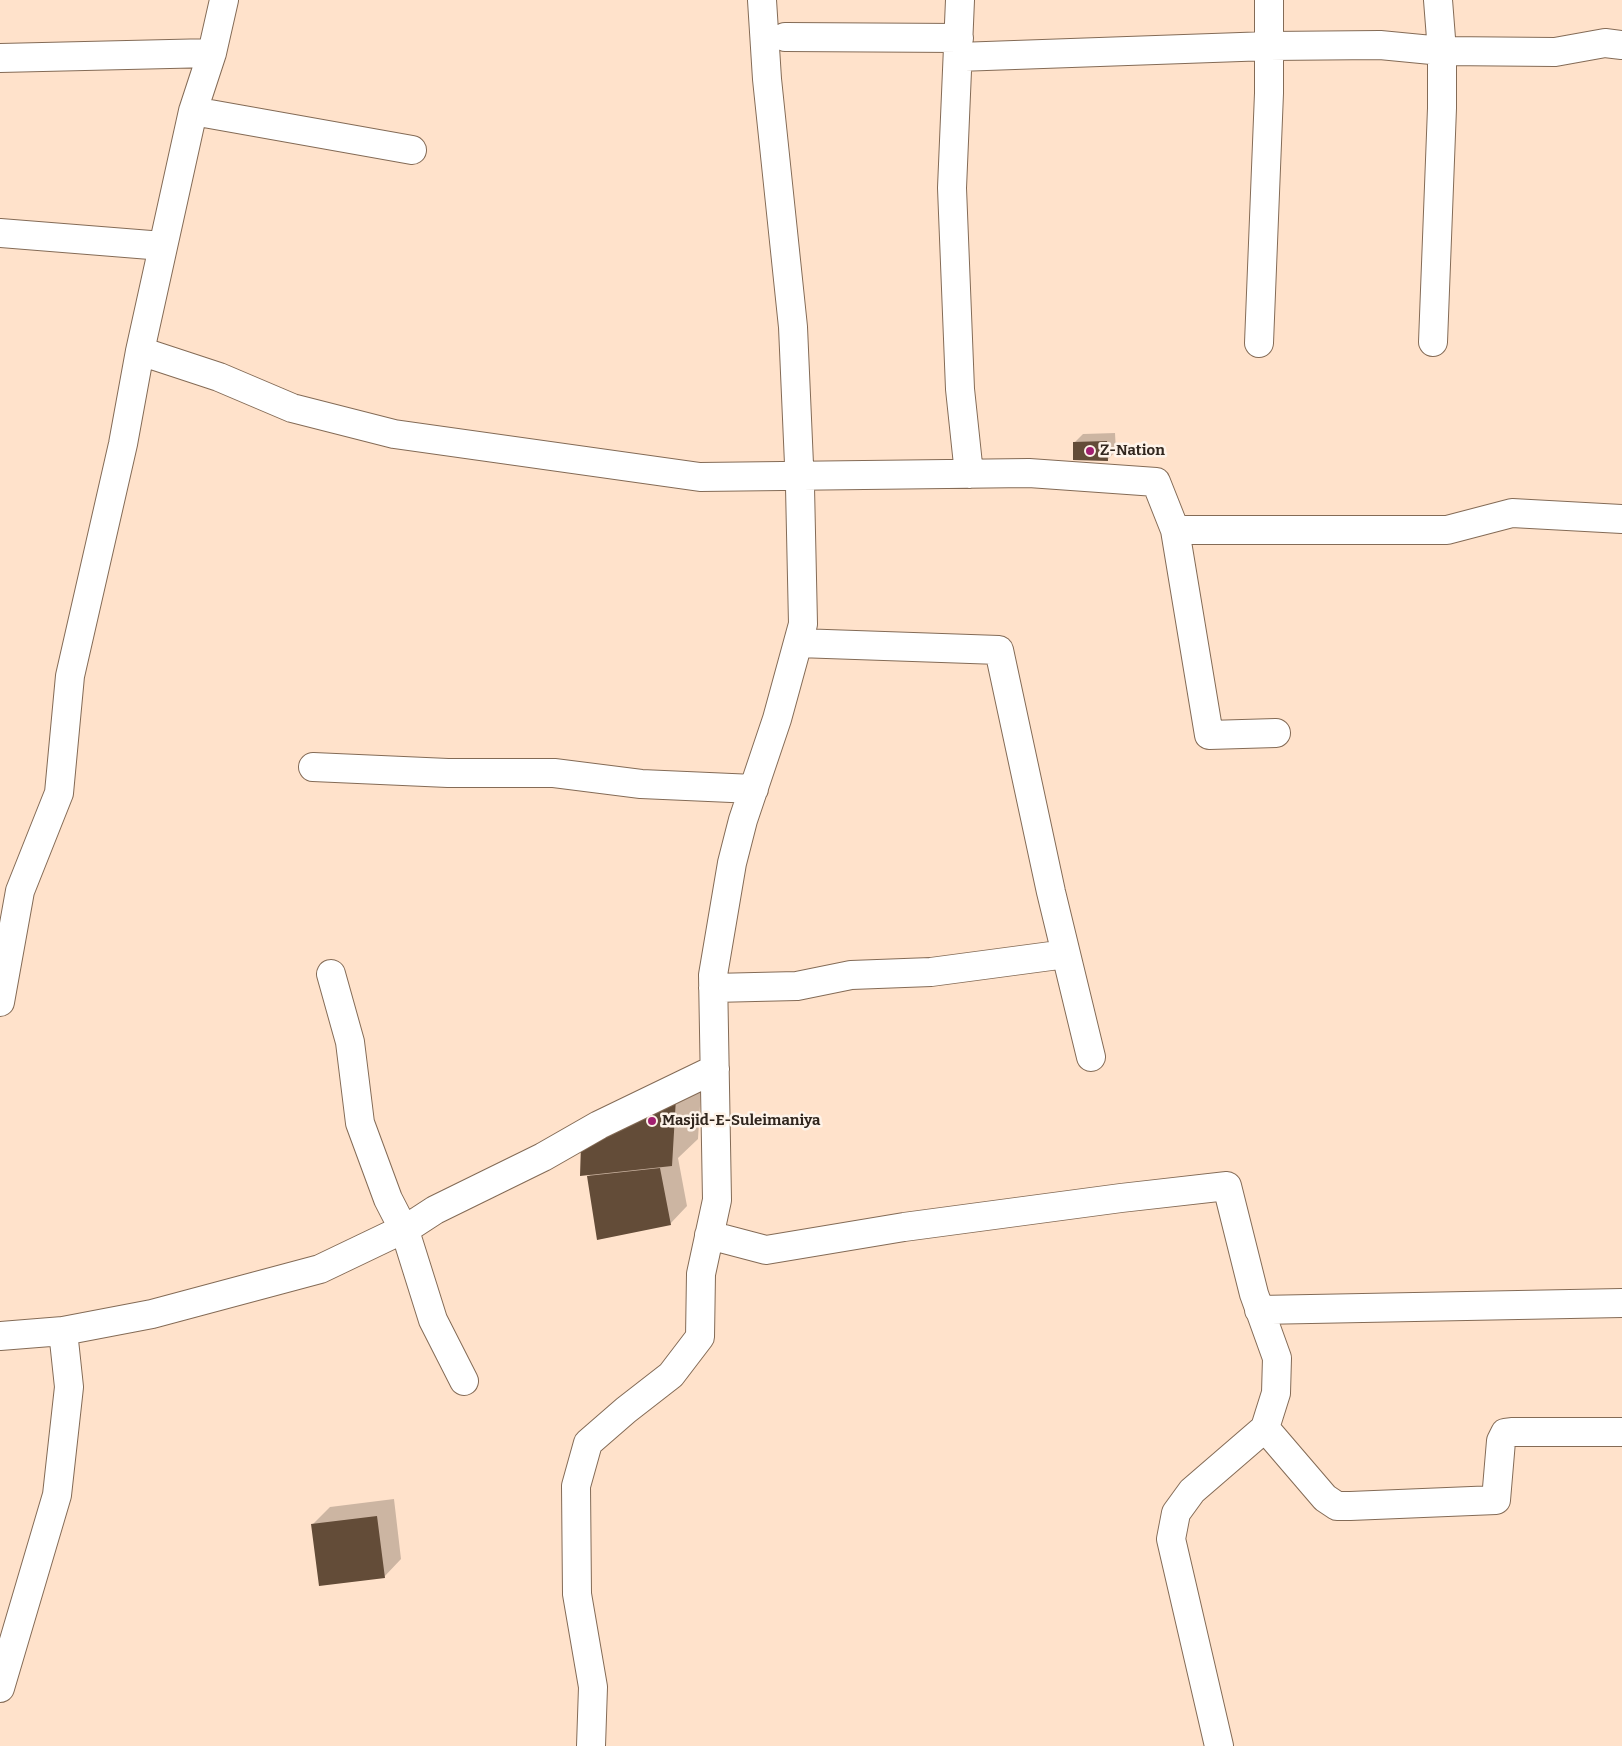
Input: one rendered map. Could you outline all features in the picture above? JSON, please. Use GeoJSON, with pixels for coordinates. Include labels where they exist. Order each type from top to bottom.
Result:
{"type":"FeatureCollection","features":[{"type":"Feature","properties":{"kind":"street"},"geometry":{"type":"LineString","coordinates":[[0,1002],[20,891],[58,793],[70,676],[123,444],[140,351],[163,246],[194,111],[212,53],[224,0]]}},
{"type":"Feature","properties":{"kind":"street"},"geometry":{"type":"LineString","coordinates":[[591,1746],[593,1687],[577,1594],[576,1486],[588,1443],[670,1375],[700,1337],[701,1274],[717,1200],[713,975],[732,863],[777,719],[803,624],[792,328],[767,79],[762,0]]}},
{"type":"Feature","properties":{"kind":"street"},"geometry":{"type":"LineString","coordinates":[[960,0],[952,188],[960,389],[969,474]]}},
{"type":"Feature","properties":{"kind":"street"},"geometry":{"type":"LineString","coordinates":[[1259,343],[1269,93],[1269,0]]}},
{"type":"Feature","properties":{"kind":"street"},"geometry":{"type":"LineString","coordinates":[[1433,342],[1442,108],[1442,51],[1438,0]]}},
{"type":"Feature","properties":{"kind":"street"},"geometry":{"type":"LineString","coordinates":[[785,37],[958,48],[1380,45],[1442,51],[1555,52],[1605,43],[1622,45]]}},
{"type":"Feature","properties":{"kind":"street"},"geometry":{"type":"LineString","coordinates":[[0,58],[212,53]]}},
{"type":"Feature","properties":{"kind":"street"},"geometry":{"type":"LineString","coordinates":[[194,111],[412,150]]}},
{"type":"Feature","properties":{"kind":"street"},"geometry":{"type":"LineString","coordinates":[[0,233],[163,246]]}},
{"type":"Feature","properties":{"kind":"street"},"geometry":{"type":"LineString","coordinates":[[140,351],[219,377],[292,408],[394,434],[700,477],[1029,473],[1156,482],[1175,530],[1209,735],[1276,733]]}},
{"type":"Feature","properties":{"kind":"street"},"geometry":{"type":"LineString","coordinates":[[1175,530],[1447,530],[1512,513],[1622,519]]}},
{"type":"Feature","properties":{"kind":"street"},"geometry":{"type":"LineString","coordinates":[[798,643],[999,650],[1050,892],[1090,1057]]}},
{"type":"Feature","properties":{"kind":"street"},"geometry":{"type":"LineString","coordinates":[[313,767],[448,773],[554,773],[641,784],[754,789]]}},
{"type":"Feature","properties":{"kind":"street"},"geometry":{"type":"LineString","coordinates":[[713,988],[797,986],[851,975],[931,972],[1066,954]]}},
{"type":"Feature","properties":{"kind":"street"},"geometry":{"type":"LineString","coordinates":[[331,974],[350,1042],[360,1123],[388,1199],[404,1229],[433,1320],[464,1381]]}},
{"type":"Feature","properties":{"kind":"street"},"geometry":{"type":"LineString","coordinates":[[0,1336],[63,1331],[152,1314],[320,1269],[404,1229],[435,1210],[543,1157],[599,1125],[715,1069]]}},
{"type":"Feature","properties":{"kind":"street"},"geometry":{"type":"LineString","coordinates":[[710,1235],[766,1250],[904,1227],[1227,1186],[1254,1294],[1277,1358],[1276,1393],[1265,1428],[1192,1490],[1176,1513],[1172,1539],[1219,1746]]}},
{"type":"Feature","properties":{"kind":"street"},"geometry":{"type":"LineString","coordinates":[[1259,1310],[1622,1303]]}},
{"type":"Feature","properties":{"kind":"street"},"geometry":{"type":"LineString","coordinates":[[0,1688],[57,1495],[69,1387],[63,1331]]}},
{"type":"Feature","properties":{"kind":"street"},"geometry":{"type":"LineString","coordinates":[[1265,1428],[1325,1498],[1337,1506],[1496,1500],[1501,1441],[1505,1434],[1512,1432],[1622,1432]]}},
{"type":"Feature","properties":{"kind":"building","name":"Z-Nation"},"geometry":{"type":"Polygon","coordinates":[[[1107,441],[1108,461],[1073,460],[1073,442],[1107,441]]]}},
{"type":"Feature","properties":{"kind":"building","name":"Masjid-E-Suleimaniya"},"geometry":{"type":"Polygon","coordinates":[[[676,1098],[672,1166],[580,1176],[581,1144],[676,1098]]]}},
{"type":"Feature","properties":{"kind":"building"},"geometry":{"type":"Polygon","coordinates":[[[660,1168],[671,1225],[597,1240],[587,1176],[660,1168]]]}},
{"type":"Feature","properties":{"kind":"building"},"geometry":{"type":"Polygon","coordinates":[[[377,1516],[385,1578],[319,1586],[311,1524],[377,1516]]]}},
{"type":"Feature","properties":{"kind":"place","name":"Z-Nation"},"geometry":{"type":"Point","coordinates":[1090,451]}},
{"type":"Feature","properties":{"kind":"place","name":"Masjid-E-Suleimaniya"},"geometry":{"type":"Point","coordinates":[652,1121]}}]}
